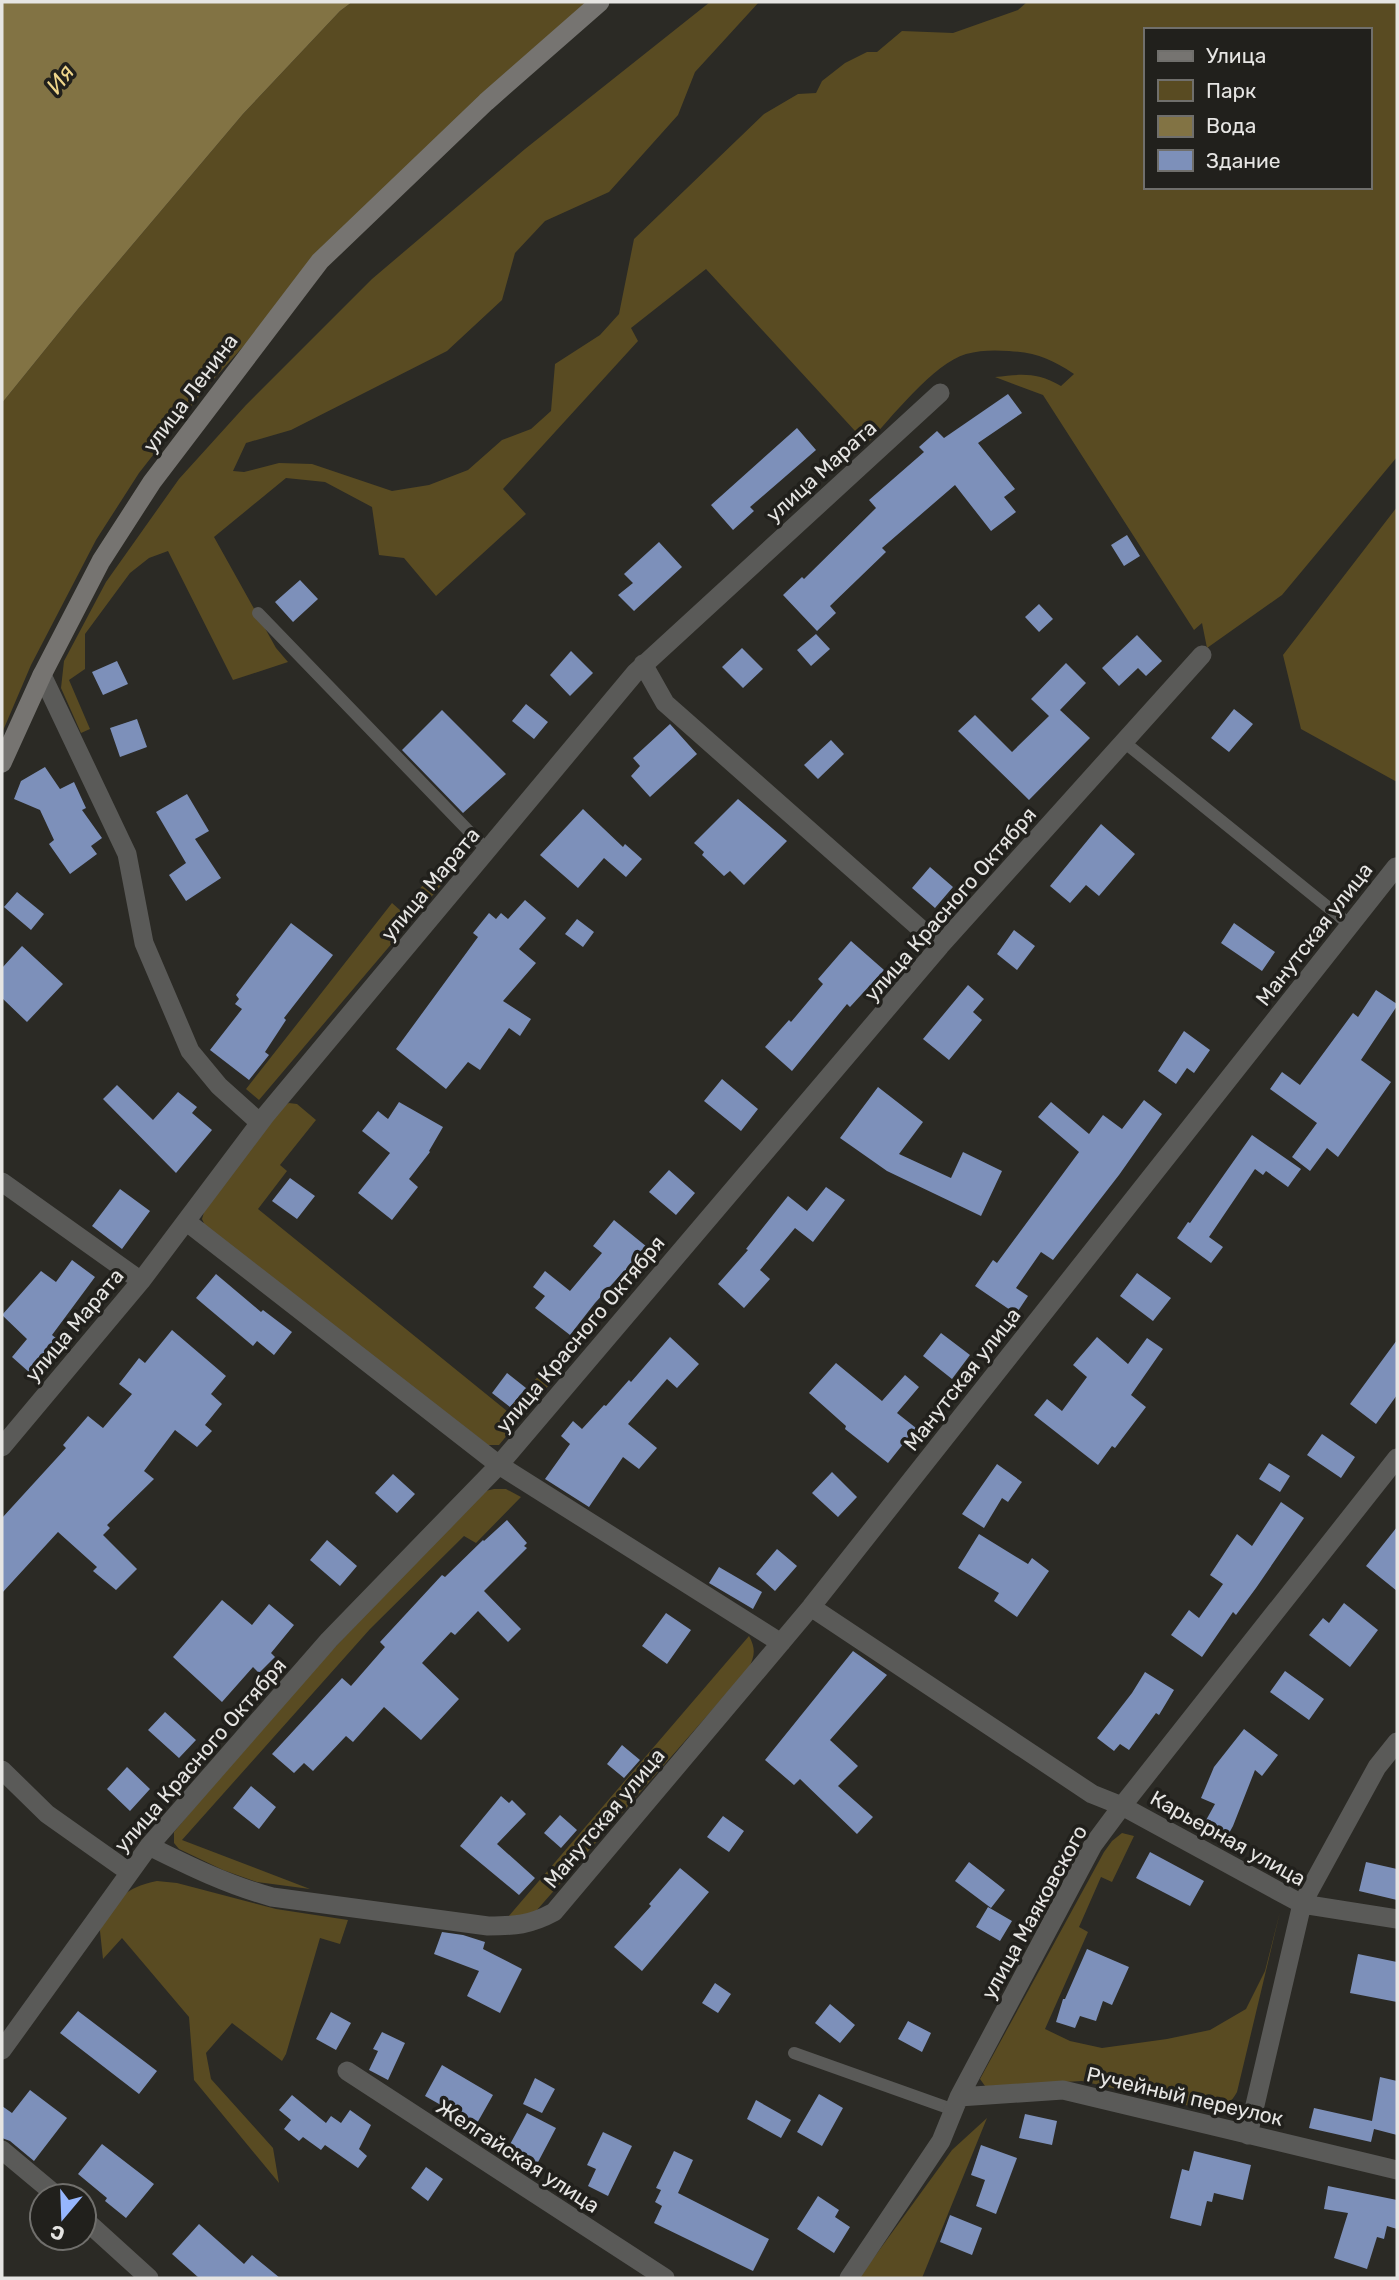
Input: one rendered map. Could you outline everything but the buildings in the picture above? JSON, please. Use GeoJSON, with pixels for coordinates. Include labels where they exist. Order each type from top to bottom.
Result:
{"type":"FeatureCollection","features":[{"type":"Feature","properties":{"kind":"main road","name":"улица Ленина"},"geometry":{"type":"LineString","coordinates":[[2,763],[42,675],[101,561],[152,482],[320,261],[486,102],[600,2]]}},
{"type":"Feature","properties":{"kind":"street","name":"улица Марата"},"geometry":{"type":"LineString","coordinates":[[2,1447],[141,1281],[260,1123],[643,664],[940,393]]}},
{"type":"Feature","properties":{"kind":"street","name":"улица Красного Октября"},"geometry":{"type":"LineString","coordinates":[[2,2050],[149,1846],[330,1640],[499,1465],[940,946],[1202,654]]}},
{"type":"Feature","properties":{"kind":"street"},"geometry":{"type":"LineString","coordinates":[[643,664],[665,704],[940,946]]}},
{"type":"Feature","properties":{"kind":"street"},"geometry":{"type":"LineString","coordinates":[[42,675],[127,854],[144,943],[190,1051],[219,1086],[260,1123]]}},
{"type":"Feature","properties":{"kind":"street","name":"Манутская улица"},"geometry":{"type":"LineString","coordinates":[[149,1846],[240,1888],[272,1897],[488,1926],[515,1926],[535,1922],[554,1912],[811,1607],[1396,867]]}},
{"type":"Feature","properties":{"kind":"street"},"geometry":{"type":"LineString","coordinates":[[2,1182],[141,1281]]}},
{"type":"Feature","properties":{"kind":"street"},"geometry":{"type":"LineString","coordinates":[[187,1222],[499,1465],[781,1643]]}},
{"type":"Feature","properties":{"kind":"street","name":"улица Маяковского"},"geometry":{"type":"LineString","coordinates":[[849,2278],[940,2141],[956,2104],[1093,1845],[1397,1458]]}},
{"type":"Feature","properties":{"kind":"street","name":"Карьерная улица"},"geometry":{"type":"LineString","coordinates":[[811,1607],[1092,1794],[1122,1806],[1302,1904],[1397,1919]]}},
{"type":"Feature","properties":{"kind":"street"},"geometry":{"type":"LineString","coordinates":[[1248,2134],[1302,1904],[1377,1767],[1397,1742]]}},
{"type":"Feature","properties":{"kind":"street"},"geometry":{"type":"LineString","coordinates":[[2,1770],[47,1814],[129,1872]]}},
{"type":"Feature","properties":{"kind":"street","name":"Желгайская улица"},"geometry":{"type":"LineString","coordinates":[[347,2071],[665,2278]]}},
{"type":"Feature","properties":{"kind":"street","name":"Ручейный переулок"},"geometry":{"type":"LineString","coordinates":[[956,2104],[1063,2090],[1397,2170]]}},
{"type":"Feature","properties":{"kind":"street"},"geometry":{"type":"LineString","coordinates":[[2,2150],[40,2182]]}},
{"type":"Feature","properties":{"kind":"street"},"geometry":{"type":"LineString","coordinates":[[98,2232],[149,2278]]}},
{"type":"Feature","properties":{"kind":"lane"},"geometry":{"type":"LineString","coordinates":[[258,613],[487,850]]}},
{"type":"Feature","properties":{"kind":"lane"},"geometry":{"type":"LineString","coordinates":[[1125,742],[1350,925]]}},
{"type":"Feature","properties":{"kind":"lane"},"geometry":{"type":"LineString","coordinates":[[794,2053],[956,2104]]}},
{"type":"Feature","properties":{"kind":"green space"},"geometry":{"type":"Polygon","coordinates":[[[352,2],[605,2],[320,261],[204,390],[139,473],[96,540],[31,665],[2,733],[2,403],[243,114],[340,11],[352,2]]]}},
{"type":"Feature","properties":{"kind":"green space"},"geometry":{"type":"Polygon","coordinates":[[[710,2],[759,2],[695,72],[678,115],[609,192],[545,221],[515,253],[502,300],[447,351],[291,430],[246,443],[233,471],[244,472],[279,463],[312,464],[392,491],[429,485],[468,470],[502,440],[531,429],[551,411],[555,364],[600,335],[619,314],[634,239],[764,114],[798,94],[816,93],[822,81],[845,63],[867,52],[877,52],[902,31],[953,33],[1018,10],[1027,2],[1397,2],[1397,457],[1282,595],[1207,648],[1202,623],[1194,630],[1043,395],[995,377],[1029,375],[1061,386],[1074,374],[1051,361],[1028,353],[993,350],[966,354],[940,368],[867,444],[706,269],[631,328],[638,341],[503,489],[526,514],[436,596],[404,558],[379,555],[372,507],[325,482],[286,478],[214,537],[276,648],[288,662],[233,680],[168,551],[149,558],[130,573],[85,634],[85,669],[69,680],[90,729],[81,733],[61,688],[64,661],[106,582],[179,479],[246,405],[372,279],[525,149],[710,2]]]}},
{"type":"Feature","properties":{"kind":"green space"},"geometry":{"type":"Polygon","coordinates":[[[1397,507],[1397,782],[1301,729],[1283,655],[1397,507]]]}},
{"type":"Feature","properties":{"kind":"green space"},"geometry":{"type":"Polygon","coordinates":[[[456,846],[466,856],[259,1100],[246,1089],[392,903],[401,911],[456,846]]]}},
{"type":"Feature","properties":{"kind":"green space"},"geometry":{"type":"Polygon","coordinates":[[[289,1103],[297,1104],[316,1120],[280,1165],[287,1171],[258,1209],[507,1411],[569,1342],[578,1350],[499,1445],[488,1445],[206,1228],[202,1219],[204,1212],[279,1108],[289,1103]]]}},
{"type":"Feature","properties":{"kind":"green space"},"geometry":{"type":"Polygon","coordinates":[[[506,1489],[521,1497],[476,1543],[464,1536],[370,1629],[182,1840],[310,1889],[257,1882],[223,1870],[179,1849],[174,1843],[174,1832],[274,1712],[481,1492],[506,1489]]]}},
{"type":"Feature","properties":{"kind":"green space"},"geometry":{"type":"Polygon","coordinates":[[[749,1636],[754,1652],[748,1669],[537,1910],[532,1915],[508,1917],[749,1636]]]}},
{"type":"Feature","properties":{"kind":"green space"},"geometry":{"type":"Polygon","coordinates":[[[1122,1833],[1134,1836],[1112,1882],[1101,1877],[1079,1927],[1088,1932],[1045,2029],[1070,2041],[1102,2048],[1210,2030],[1246,2009],[1265,1971],[1280,1912],[1237,2092],[1228,2104],[1221,2108],[1207,2110],[1082,2081],[985,2086],[980,2079],[1104,1852],[1122,1833]]]}},
{"type":"Feature","properties":{"kind":"green space"},"geometry":{"type":"Polygon","coordinates":[[[157,1881],[177,1883],[276,1909],[348,1920],[340,1944],[320,1938],[282,2061],[232,2023],[206,2053],[211,2079],[273,2148],[279,2183],[194,2080],[189,2017],[122,1938],[103,1959],[99,1922],[118,1900],[130,1891],[157,1881]]]}},
{"type":"Feature","properties":{"kind":"green space"},"geometry":{"type":"Polygon","coordinates":[[[987,2118],[922,2278],[859,2278],[952,2150],[987,2118]]]}},
{"type":"Feature","properties":{"kind":"water","name":"Ия"},"geometry":{"type":"Polygon","coordinates":[[[2,2],[352,2],[340,11],[243,114],[2,403],[2,2]]]}}]}
